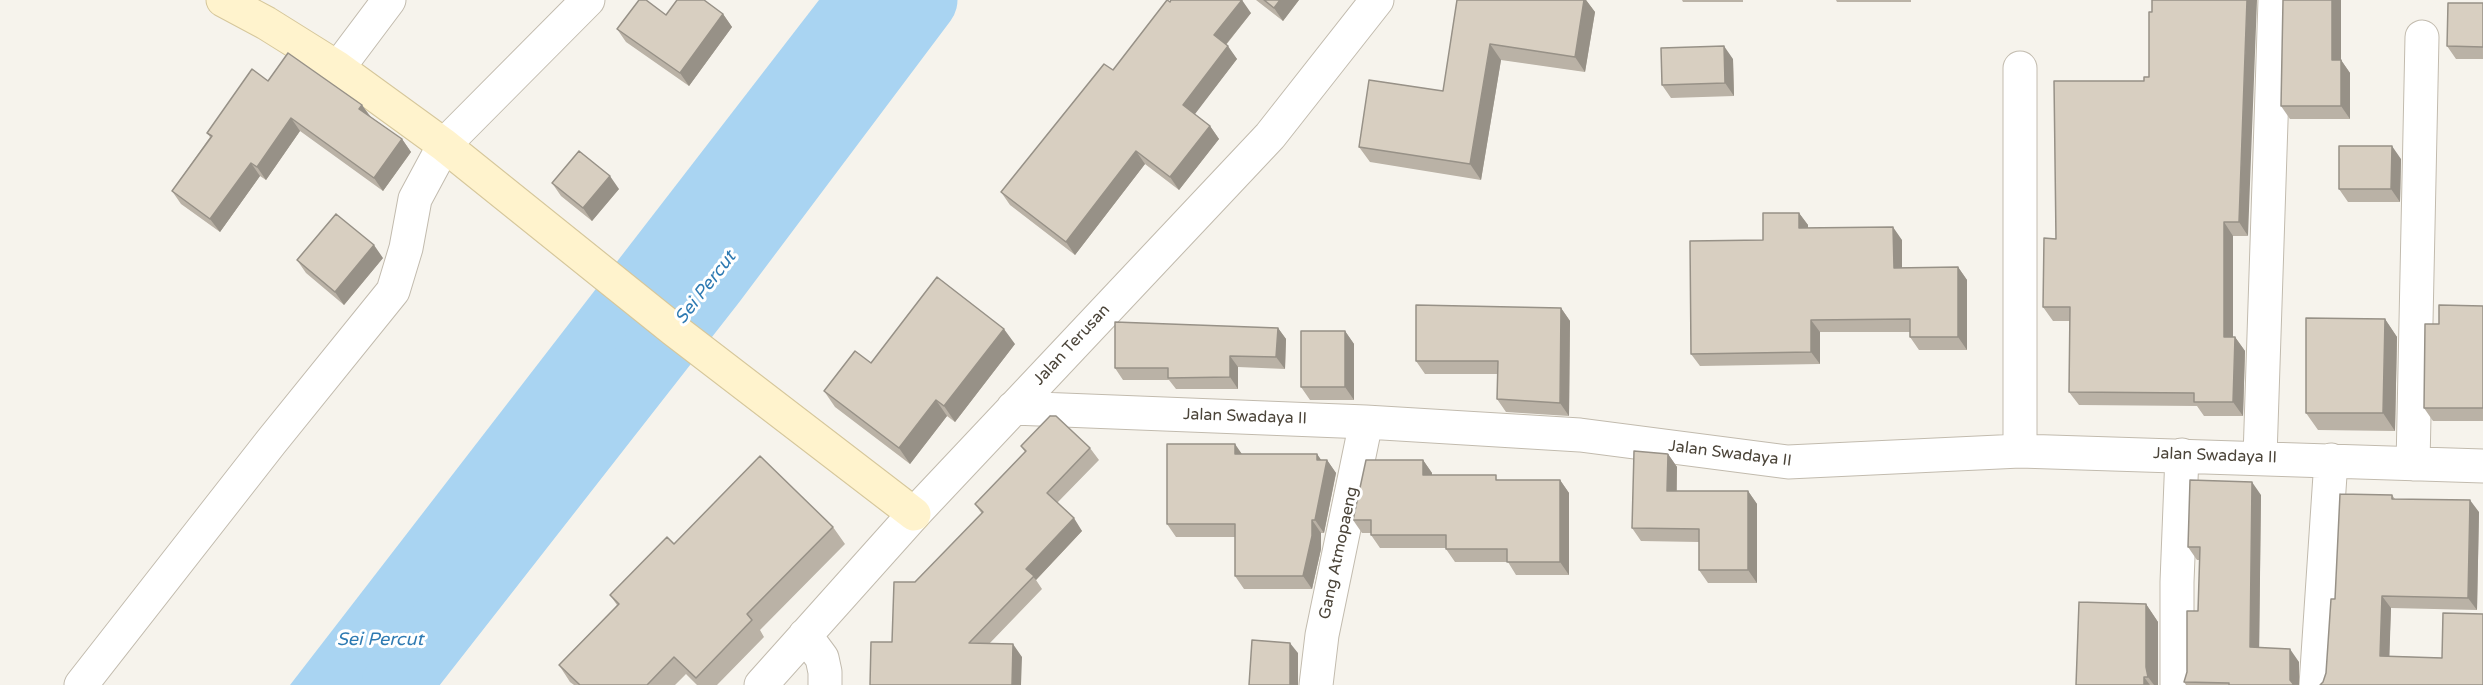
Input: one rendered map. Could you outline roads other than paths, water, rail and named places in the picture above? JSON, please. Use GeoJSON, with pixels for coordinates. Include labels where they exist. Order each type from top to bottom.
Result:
{"type":"FeatureCollection","features":[{"type":"Feature","properties":{"kind":"street"},"geometry":{"type":"LineString","coordinates":[[223,0],[266,23],[338,68],[444,145],[673,329],[914,514]]}},
{"type":"Feature","properties":{"kind":"street"},"geometry":{"type":"LineString","coordinates":[[338,68],[389,0]]}},
{"type":"Feature","properties":{"kind":"street"},"geometry":{"type":"LineString","coordinates":[[81,685],[271,442],[393,291],[406,248],[415,199],[444,145],[588,0]]}},
{"type":"Feature","properties":{"kind":"street","name":"Jalan Terusan"},"geometry":{"type":"LineString","coordinates":[[761,685],[914,514],[1270,135],[1377,0]]}},
{"type":"Feature","properties":{"kind":"street"},"geometry":{"type":"LineString","coordinates":[[2260,457],[2275,0]]}},
{"type":"Feature","properties":{"kind":"street"},"geometry":{"type":"LineString","coordinates":[[2413,464],[2422,38]]}},
{"type":"Feature","properties":{"kind":"street"},"geometry":{"type":"LineString","coordinates":[[2020,68],[2020,451]]}},
{"type":"Feature","properties":{"kind":"street","name":"Jalan Swadaya II"},"geometry":{"type":"LineString","coordinates":[[1013,408],[1366,422],[1580,435],[1788,462],[2020,451],[2483,466]]}},
{"type":"Feature","properties":{"kind":"street","name":"Gang Atmopaeng"},"geometry":{"type":"LineString","coordinates":[[1316,685],[1322,635],[1366,422]]}},
{"type":"Feature","properties":{"kind":"street"},"geometry":{"type":"LineString","coordinates":[[2177,685],[2177,582],[2182,455]]}},
{"type":"Feature","properties":{"kind":"street"},"geometry":{"type":"LineString","coordinates":[[2316,685],[2331,460]]}},
{"type":"Feature","properties":{"kind":"street"},"geometry":{"type":"LineString","coordinates":[[805,635],[822,658],[825,685]]}},
{"type":"Feature","properties":{"kind":"water","name":"Sei Percut"},"geometry":{"type":"Polygon","coordinates":[[[819,0],[921,0],[401,685],[290,685],[819,0]]]}},
{"type":"Feature","properties":{"kind":"waterway","name":"Sei Percut"},"geometry":{"type":"LineString","coordinates":[[396,685],[712,281],[923,0]]}}]}
